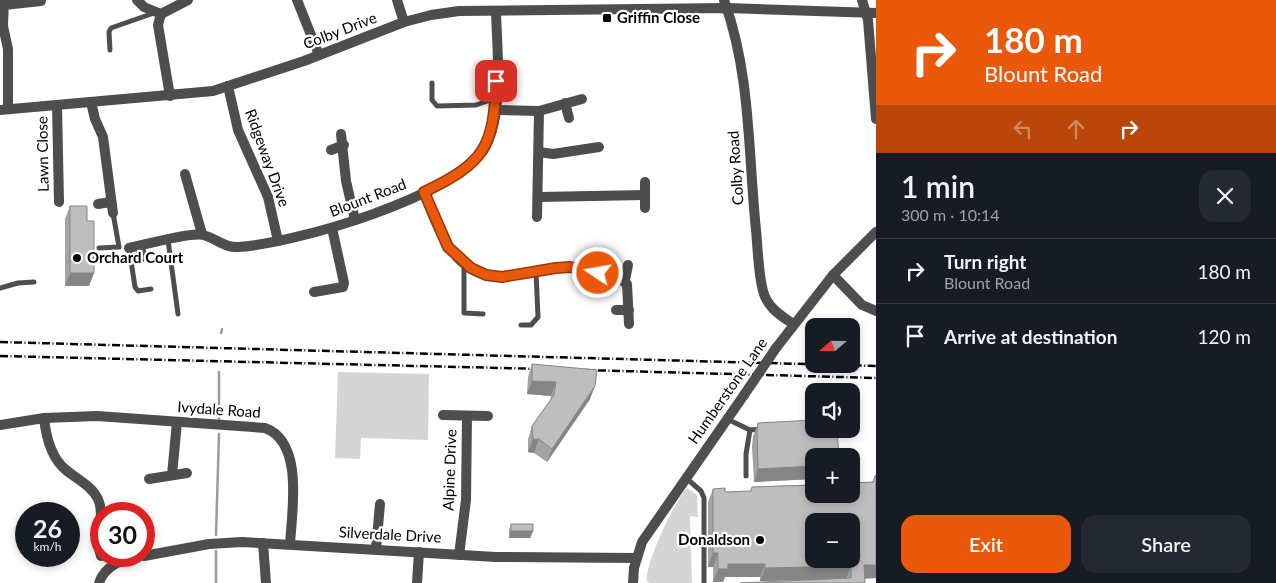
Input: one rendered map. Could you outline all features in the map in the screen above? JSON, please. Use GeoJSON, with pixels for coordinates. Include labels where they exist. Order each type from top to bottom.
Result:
{"type":"FeatureCollection","features":[{"type":"Feature","properties":{"kind":"street"},"geometry":{"type":"LineString","coordinates":[[136,0],[157,14]]}},
{"type":"Feature","properties":{"kind":"street"},"geometry":{"type":"LineString","coordinates":[[157,14],[188,0]]}},
{"type":"Feature","properties":{"kind":"street"},"geometry":{"type":"LineString","coordinates":[[297,0],[319,55]]}},
{"type":"Feature","properties":{"kind":"street"},"geometry":{"type":"LineString","coordinates":[[397,0],[404,22]]}},
{"type":"Feature","properties":{"kind":"street"},"geometry":{"type":"LineString","coordinates":[[862,0],[871,13],[876,119]]}},
{"type":"Feature","properties":{"kind":"street"},"geometry":{"type":"LineString","coordinates":[[4,109],[8,49],[3,26],[4,2],[41,1]]}},
{"type":"Feature","properties":{"kind":"street","name":"Colby Drive"},"geometry":{"type":"LineString","coordinates":[[4,109],[213,91],[319,55],[404,22],[431,15],[459,11],[496,11],[569,5],[693,9],[725,4],[871,13]]}},
{"type":"Feature","properties":{"kind":"street","name":"Colby Road"},"geometry":{"type":"LineString","coordinates":[[725,4],[740,53],[746,87],[751,175],[763,292],[768,304],[777,314],[793,324]]}},
{"type":"Feature","properties":{"kind":"street","name":"Blount Road"},"geometry":{"type":"LineString","coordinates":[[202,234],[228,247],[278,241],[332,228],[355,220],[424,192],[460,174],[482,153],[493,127],[496,98],[496,11]]}},
{"type":"Feature","properties":{"kind":"street"},"geometry":{"type":"LineString","coordinates":[[157,14],[170,96]]}},
{"type":"Feature","properties":{"kind":"street","name":"Ridgeway Drive"},"geometry":{"type":"LineString","coordinates":[[228,86],[238,130],[268,197],[278,241]]}},
{"type":"Feature","properties":{"kind":"street"},"geometry":{"type":"LineString","coordinates":[[495,110],[539,110],[582,99]]}},
{"type":"Feature","properties":{"kind":"street"},"geometry":{"type":"LineString","coordinates":[[91,102],[95,119],[103,137],[112,207],[98,204]]}},
{"type":"Feature","properties":{"kind":"street"},"geometry":{"type":"LineString","coordinates":[[565,103],[569,118]]}},
{"type":"Feature","properties":{"kind":"street","name":"Lawn Close"},"geometry":{"type":"LineString","coordinates":[[57,105],[58,202]]}},
{"type":"Feature","properties":{"kind":"street"},"geometry":{"type":"LineString","coordinates":[[537,217],[539,197],[539,110]]}},
{"type":"Feature","properties":{"kind":"street"},"geometry":{"type":"LineString","coordinates":[[341,134],[344,145],[346,182],[355,220]]}},
{"type":"Feature","properties":{"kind":"street"},"geometry":{"type":"LineString","coordinates":[[331,150],[344,145]]}},
{"type":"Feature","properties":{"kind":"street"},"geometry":{"type":"LineString","coordinates":[[539,152],[553,154],[599,147]]}},
{"type":"Feature","properties":{"kind":"street"},"geometry":{"type":"LineString","coordinates":[[129,248],[202,234],[187,178],[200,180]]}},
{"type":"Feature","properties":{"kind":"street"},"geometry":{"type":"LineString","coordinates":[[645,182],[645,208]]}},
{"type":"Feature","properties":{"kind":"street"},"geometry":{"type":"LineString","coordinates":[[424,192],[442,238],[448,247],[464,263],[486,275],[502,277],[570,267],[625,280]]}},
{"type":"Feature","properties":{"kind":"street"},"geometry":{"type":"LineString","coordinates":[[539,197],[645,195]]}},
{"type":"Feature","properties":{"kind":"street"},"geometry":{"type":"LineString","coordinates":[[314,292],[343,287],[344,283],[332,228]]}},
{"type":"Feature","properties":{"kind":"street","name":"Humberstone Lane"},"geometry":{"type":"LineString","coordinates":[[633,583],[636,558],[652,526],[685,478],[793,324],[833,275],[876,232]]}},
{"type":"Feature","properties":{"kind":"street"},"geometry":{"type":"LineString","coordinates":[[140,246],[142,257]]}},
{"type":"Feature","properties":{"kind":"street"},"geometry":{"type":"LineString","coordinates":[[628,265],[625,280],[628,291],[629,324]]}},
{"type":"Feature","properties":{"kind":"street"},"geometry":{"type":"LineString","coordinates":[[833,275],[862,305],[876,311]]}},
{"type":"Feature","properties":{"kind":"street"},"geometry":{"type":"LineString","coordinates":[[616,310],[628,310]]}},
{"type":"Feature","properties":{"kind":"street"},"geometry":{"type":"LineString","coordinates":[[442,415],[488,416]]}},
{"type":"Feature","properties":{"kind":"street","name":"Ivydale Road"},"geometry":{"type":"LineString","coordinates":[[0,425],[44,418],[97,416],[265,428],[281,438],[286,445],[291,465],[290,544]]}},
{"type":"Feature","properties":{"kind":"street","name":"Alpine Drive"},"geometry":{"type":"LineString","coordinates":[[459,554],[466,500],[467,416]]}},
{"type":"Feature","properties":{"kind":"street"},"geometry":{"type":"LineString","coordinates":[[44,418],[46,433],[59,464],[80,480],[98,499],[98,502]]}},
{"type":"Feature","properties":{"kind":"street"},"geometry":{"type":"LineString","coordinates":[[172,474],[178,422]]}},
{"type":"Feature","properties":{"kind":"street"},"geometry":{"type":"LineString","coordinates":[[150,479],[187,473]]}},
{"type":"Feature","properties":{"kind":"street"},"geometry":{"type":"LineString","coordinates":[[376,549],[380,504]]}},
{"type":"Feature","properties":{"kind":"street"},"geometry":{"type":"LineString","coordinates":[[263,543],[266,583]]}},
{"type":"Feature","properties":{"kind":"street","name":"Silverdale Drive"},"geometry":{"type":"LineString","coordinates":[[155,554],[210,544],[263,543],[529,558],[636,558]]}},
{"type":"Feature","properties":{"kind":"street"},"geometry":{"type":"LineString","coordinates":[[417,583],[419,552]]}},
{"type":"Feature","properties":{"kind":"street"},"geometry":{"type":"LineString","coordinates":[[99,583],[101,576],[109,567]]}},
{"type":"Feature","properties":{"kind":"lane"},"geometry":{"type":"LineString","coordinates":[[110,50],[109,32],[111,28],[157,14]]}},
{"type":"Feature","properties":{"kind":"lane"},"geometry":{"type":"LineString","coordinates":[[432,83],[432,100],[437,106],[476,105],[496,98]]}},
{"type":"Feature","properties":{"kind":"lane"},"geometry":{"type":"LineString","coordinates":[[99,248],[119,247],[112,207]]}},
{"type":"Feature","properties":{"kind":"lane"},"geometry":{"type":"LineString","coordinates":[[168,240],[178,314]]}},
{"type":"Feature","properties":{"kind":"lane"},"geometry":{"type":"LineString","coordinates":[[129,248],[135,288],[138,291],[151,289]]}},
{"type":"Feature","properties":{"kind":"lane"},"geometry":{"type":"LineString","coordinates":[[464,263],[464,313],[483,314]]}},
{"type":"Feature","properties":{"kind":"lane"},"geometry":{"type":"LineString","coordinates":[[521,326],[530,325],[538,318],[536,272]]}},
{"type":"Feature","properties":{"kind":"lane"},"geometry":{"type":"LineString","coordinates":[[0,288],[18,283],[34,282]]}},
{"type":"Feature","properties":{"kind":"lane"},"geometry":{"type":"LineString","coordinates":[[727,419],[750,430],[768,429]]}},
{"type":"Feature","properties":{"kind":"lane"},"geometry":{"type":"LineString","coordinates":[[746,476],[746,454],[750,430]]}},
{"type":"Feature","properties":{"kind":"lane"},"geometry":{"type":"LineString","coordinates":[[685,478],[694,483],[704,498],[704,583]]}},
{"type":"Feature","properties":{"kind":"lane"},"geometry":{"type":"LineString","coordinates":[[704,498],[713,498]]}},
{"type":"Feature","properties":{"kind":"shaded area"},"geometry":{"type":"Polygon","coordinates":[[[338,372],[429,374],[428,440],[361,438],[360,459],[335,458],[338,372]]]}},
{"type":"Feature","properties":{"kind":"shaded area"},"geometry":{"type":"Polygon","coordinates":[[[687,488],[697,495],[698,517],[690,516],[692,583],[649,583],[647,581],[647,573],[655,547],[676,505],[687,488]]]}},
{"type":"Feature","properties":{"kind":"building"},"geometry":{"type":"Polygon","coordinates":[[[70,206],[87,206],[87,221],[94,221],[94,273],[70,273],[70,206]]]}},
{"type":"Feature","properties":{"kind":"building"},"geometry":{"type":"Polygon","coordinates":[[[532,364],[597,370],[595,386],[552,449],[539,439],[533,439],[532,426],[554,395],[556,382],[532,381],[532,364]]]}},
{"type":"Feature","properties":{"kind":"building"},"geometry":{"type":"Polygon","coordinates":[[[805,420],[805,438],[838,438],[838,448],[805,448],[805,466],[758,469],[758,423],[805,420]]]}},
{"type":"Feature","properties":{"kind":"building","name":"Donaldson"},"geometry":{"type":"Polygon","coordinates":[[[876,475],[876,565],[864,565],[865,583],[740,583],[851,578],[851,568],[860,568],[860,513],[805,513],[805,567],[765,568],[765,564],[728,564],[728,569],[718,569],[718,553],[713,553],[713,489],[725,488],[725,492],[751,491],[752,487],[805,485],[805,503],[860,503],[860,483],[873,482],[876,475]]]}},
{"type":"Feature","properties":{"kind":"building"},"geometry":{"type":"Polygon","coordinates":[[[511,524],[533,524],[533,531],[511,531],[511,524]]]}},
{"type":"Feature","properties":{"kind":"waterway"},"geometry":{"type":"LineString","coordinates":[[221,333],[222,329]]}},
{"type":"Feature","properties":{"kind":"waterway"},"geometry":{"type":"LineString","coordinates":[[219,372],[219,419]]}},
{"type":"Feature","properties":{"kind":"waterway"},"geometry":{"type":"LineString","coordinates":[[216,535],[219,434]]}},
{"type":"Feature","properties":{"kind":"waterway"},"geometry":{"type":"LineString","coordinates":[[216,551],[216,583]]}},
{"type":"Feature","properties":{"kind":"railway"},"geometry":{"type":"LineString","coordinates":[[0,342],[876,366]]}},
{"type":"Feature","properties":{"kind":"railway"},"geometry":{"type":"LineString","coordinates":[[0,356],[544,369]]}},
{"type":"Feature","properties":{"kind":"railway"},"geometry":{"type":"LineString","coordinates":[[584,370],[876,378]]}},
{"type":"Feature","properties":{"kind":"place","name":"Griffin Close"},"geometry":{"type":"Point","coordinates":[607,18]}},
{"type":"Feature","properties":{"kind":"place","name":"Orchard Court"},"geometry":{"type":"Point","coordinates":[77,258]}},
{"type":"Feature","properties":{"kind":"place","name":"Donaldson"},"geometry":{"type":"Point","coordinates":[760,540]}},
{"type":"Feature","properties":{"kind":"route"},"geometry":{"type":"LineString","coordinates":[[496,81],[493,127],[482,153],[460,174],[424,192],[442,238],[464,263],[486,275],[502,277],[570,267],[598,273]]}}]}
